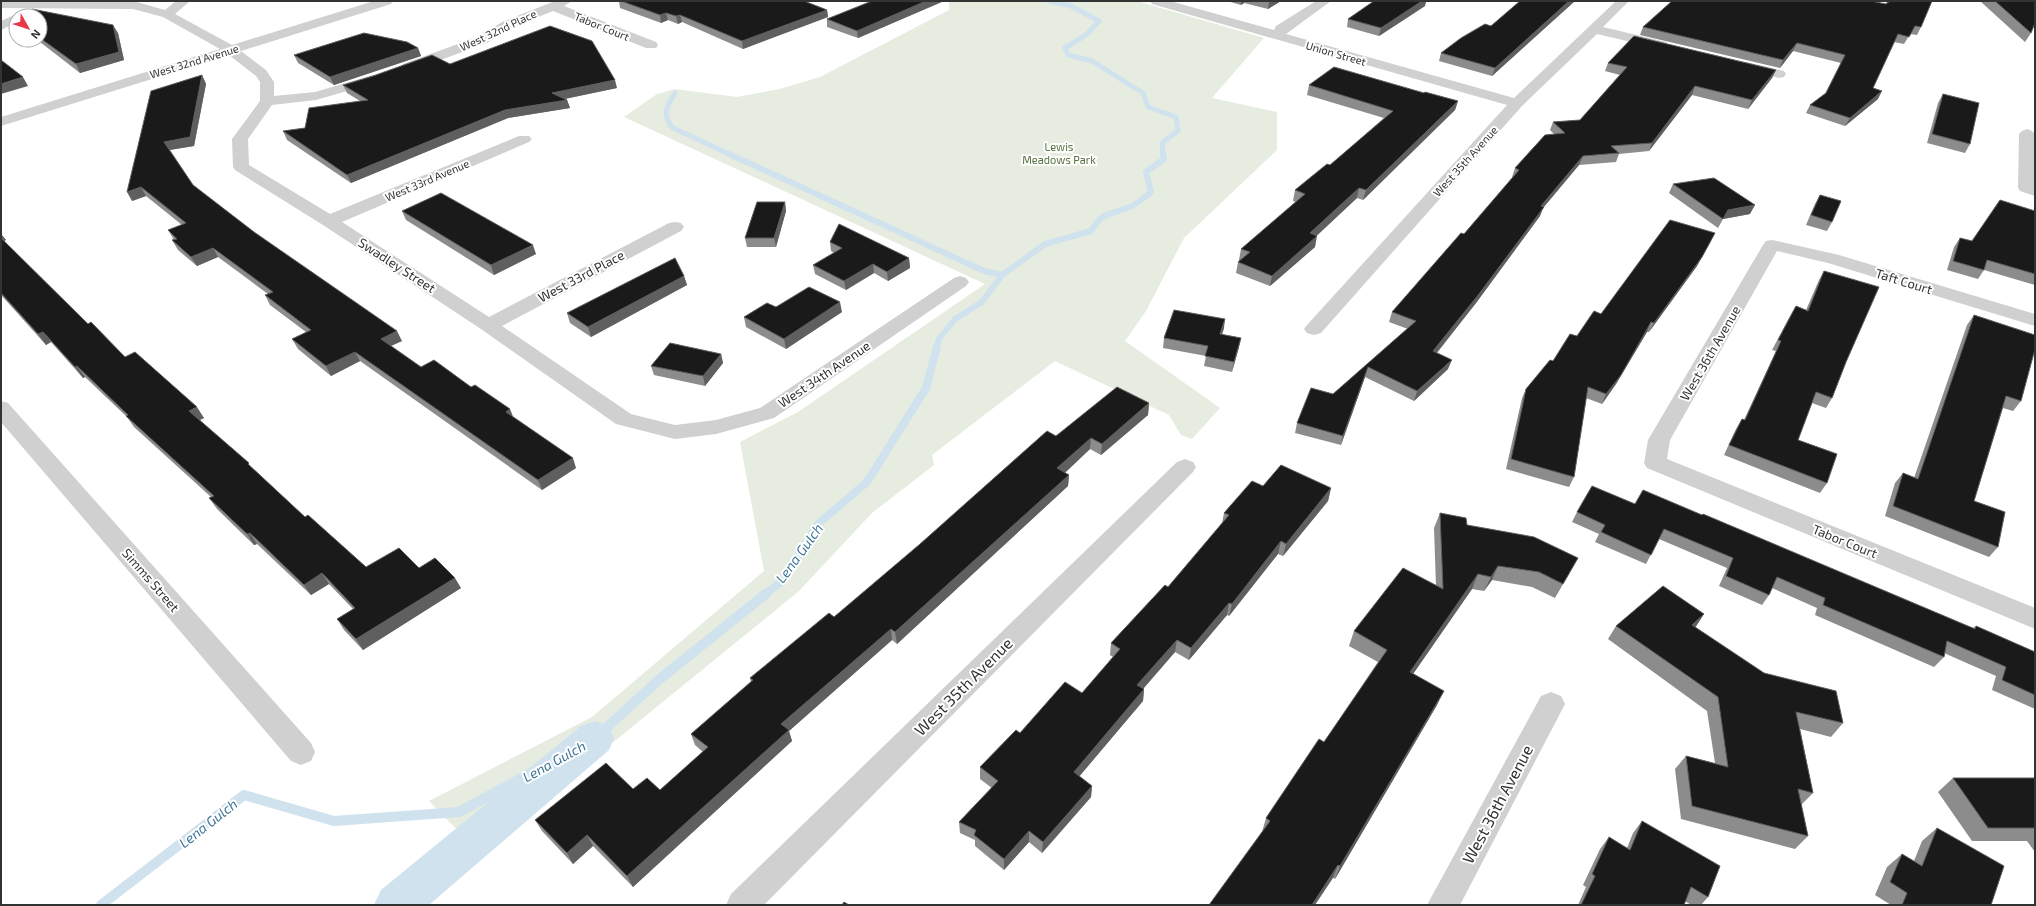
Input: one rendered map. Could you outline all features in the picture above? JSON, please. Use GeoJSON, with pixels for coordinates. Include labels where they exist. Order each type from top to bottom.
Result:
{"type":"FeatureCollection","features":[{"type":"Feature","properties":{"kind":"street"},"geometry":{"type":"LineString","coordinates":[[167,14],[184,1]]}},
{"type":"Feature","properties":{"kind":"street","name":"West 32nd Avenue"},"geometry":{"type":"LineString","coordinates":[[1,122],[387,1]]}},
{"type":"Feature","properties":{"kind":"street","name":"West 32nd Place"},"geometry":{"type":"LineString","coordinates":[[267,101],[316,96],[390,73],[482,40],[509,24],[566,1]]}},
{"type":"Feature","properties":{"kind":"street","name":"Union Street"},"geometry":{"type":"LineString","coordinates":[[1156,1],[1517,103]]}},
{"type":"Feature","properties":{"kind":"street"},"geometry":{"type":"LineString","coordinates":[[1278,36],[1281,29],[1325,1]]}},
{"type":"Feature","properties":{"kind":"street","name":"West 35th Avenue"},"geometry":{"type":"LineString","coordinates":[[1314,329],[1517,103],[1623,1]]}},
{"type":"Feature","properties":{"kind":"street"},"geometry":{"type":"LineString","coordinates":[[1,4],[133,5],[167,14],[231,50],[261,72],[267,82],[267,101]]}},
{"type":"Feature","properties":{"kind":"street"},"geometry":{"type":"LineString","coordinates":[[32,8],[39,4]]}},
{"type":"Feature","properties":{"kind":"street","name":"Tabor Court"},"geometry":{"type":"LineString","coordinates":[[552,6],[651,45]]}},
{"type":"Feature","properties":{"kind":"street"},"geometry":{"type":"LineString","coordinates":[[1594,29],[1671,48]]}},
{"type":"Feature","properties":{"kind":"street"},"geometry":{"type":"LineString","coordinates":[[1733,63],[1779,74]]}},
{"type":"Feature","properties":{"kind":"street","name":"Swadley Street"},"geometry":{"type":"LineString","coordinates":[[267,101],[240,139],[242,167],[329,221],[488,325],[624,419],[675,432]]}},
{"type":"Feature","properties":{"kind":"street"},"geometry":{"type":"LineString","coordinates":[[2027,134],[2030,189]]}},
{"type":"Feature","properties":{"kind":"street","name":"West 33rd Avenue"},"geometry":{"type":"LineString","coordinates":[[329,221],[524,139]]}},
{"type":"Feature","properties":{"kind":"street","name":"West 33rd Place"},"geometry":{"type":"LineString","coordinates":[[488,325],[675,227]]}},
{"type":"Feature","properties":{"kind":"street","name":"Taft Court"},"geometry":{"type":"LineString","coordinates":[[1772,245],[1833,259],[2035,320]]}},
{"type":"Feature","properties":{"kind":"street","name":"West 36th Avenue"},"geometry":{"type":"LineString","coordinates":[[1655,463],[1660,440],[1772,245]]}},
{"type":"Feature","properties":{"kind":"street","name":"West 34th Avenue"},"geometry":{"type":"LineString","coordinates":[[675,432],[716,427],[767,412],[960,282]]}},
{"type":"Feature","properties":{"kind":"street","name":"Simms Street"},"geometry":{"type":"LineString","coordinates":[[1,408],[300,752]]}},
{"type":"Feature","properties":{"kind":"street","name":"Tabor Court"},"geometry":{"type":"LineString","coordinates":[[1655,463],[2035,619]]}},
{"type":"Feature","properties":{"kind":"street","name":"West 35th Avenue"},"geometry":{"type":"LineString","coordinates":[[742,905],[1185,466]]}},
{"type":"Feature","properties":{"kind":"street","name":"West 36th Avenue"},"geometry":{"type":"LineString","coordinates":[[1443,905],[1551,704]]}},
{"type":"Feature","properties":{"kind":"green space","name":"Lewis Meadows Park"},"geometry":{"type":"Polygon","coordinates":[[[949,1],[1137,1],[1264,38],[1212,98],[1277,112],[1277,150],[1184,238],[1146,311],[1125,341],[1220,408],[1192,439],[1181,435],[1169,415],[1055,361],[932,455],[934,465],[872,513],[799,591],[605,749],[466,839],[429,801],[592,717],[764,571],[740,442],[798,412],[985,284],[624,117],[657,94],[675,89],[737,97],[780,89],[820,77],[949,10],[949,1]]]}},
{"type":"Feature","properties":{"kind":"building"},"geometry":{"type":"Polygon","coordinates":[[[621,1],[804,1],[827,10],[742,41],[680,15],[676,16],[666,13],[660,15],[621,1]]]}},
{"type":"Feature","properties":{"kind":"building"},"geometry":{"type":"Polygon","coordinates":[[[872,1],[926,1],[857,31],[827,19],[872,1]]]}},
{"type":"Feature","properties":{"kind":"building"},"geometry":{"type":"Polygon","coordinates":[[[1374,1],[1422,1],[1381,28],[1348,19],[1374,1]]]}},
{"type":"Feature","properties":{"kind":"building"},"geometry":{"type":"Polygon","coordinates":[[[1520,1],[1569,1],[1495,68],[1441,53],[1461,38],[1485,24],[1491,26],[1520,1]]]}},
{"type":"Feature","properties":{"kind":"building"},"geometry":{"type":"Polygon","coordinates":[[[1672,1],[1871,1],[1886,4],[1890,1],[1932,1],[1921,27],[1915,26],[1909,37],[1898,34],[1873,88],[1882,91],[1850,118],[1810,105],[1826,93],[1845,55],[1797,43],[1783,60],[1643,27],[1672,1]]]}},
{"type":"Feature","properties":{"kind":"building"},"geometry":{"type":"Polygon","coordinates":[[[1995,1],[2035,1],[2035,23],[2031,33],[1995,1]]]}},
{"type":"Feature","properties":{"kind":"building"},"geometry":{"type":"Polygon","coordinates":[[[48,12],[113,25],[119,52],[76,64],[48,44],[48,12]]]}},
{"type":"Feature","properties":{"kind":"building"},"geometry":{"type":"Polygon","coordinates":[[[550,26],[592,41],[615,80],[552,93],[567,100],[505,110],[347,175],[283,131],[305,128],[309,108],[368,100],[343,85],[432,55],[450,64],[550,26]]]}},
{"type":"Feature","properties":{"kind":"building"},"geometry":{"type":"Polygon","coordinates":[[[364,33],[407,42],[418,48],[330,77],[294,55],[364,33]]]}},
{"type":"Feature","properties":{"kind":"building"},"geometry":{"type":"Polygon","coordinates":[[[1634,36],[1776,70],[1752,100],[1695,86],[1652,143],[1611,146],[1619,153],[1583,156],[1541,206],[1544,207],[1479,294],[1433,351],[1452,360],[1417,391],[1368,367],[1343,436],[1297,423],[1311,388],[1333,394],[1416,321],[1392,312],[1461,233],[1464,234],[1519,170],[1515,168],[1545,135],[1565,133],[1553,122],[1580,120],[1627,67],[1608,63],[1634,36]]]}},
{"type":"Feature","properties":{"kind":"building"},"geometry":{"type":"Polygon","coordinates":[[[1,60],[23,77],[1,84],[1,60]]]}},
{"type":"Feature","properties":{"kind":"building"},"geometry":{"type":"Polygon","coordinates":[[[1334,67],[1424,93],[1425,92],[1458,101],[1366,190],[1359,188],[1310,233],[1317,236],[1272,276],[1238,262],[1250,252],[1241,249],[1305,194],[1295,190],[1327,164],[1330,165],[1393,111],[1309,85],[1334,67]]]}},
{"type":"Feature","properties":{"kind":"building"},"geometry":{"type":"Polygon","coordinates":[[[202,75],[190,137],[164,142],[193,185],[254,232],[397,331],[381,339],[421,367],[434,360],[471,387],[475,385],[510,409],[506,412],[573,458],[538,480],[355,352],[326,366],[292,339],[311,330],[265,295],[273,292],[213,248],[191,257],[172,240],[177,239],[168,230],[186,223],[141,187],[127,192],[151,91],[202,75]]]}},
{"type":"Feature","properties":{"kind":"building"},"geometry":{"type":"Polygon","coordinates":[[[1943,94],[1979,103],[1970,144],[1932,134],[1943,94]]]}},
{"type":"Feature","properties":{"kind":"building"},"geometry":{"type":"Polygon","coordinates":[[[1714,178],[1755,205],[1728,210],[1723,219],[1673,184],[1714,178]]]}},
{"type":"Feature","properties":{"kind":"building"},"geometry":{"type":"Polygon","coordinates":[[[441,193],[533,245],[491,265],[402,211],[441,193]]]}},
{"type":"Feature","properties":{"kind":"building"},"geometry":{"type":"Polygon","coordinates":[[[1820,195],[1841,201],[1832,222],[1811,215],[1820,195]]]}},
{"type":"Feature","properties":{"kind":"building"},"geometry":{"type":"Polygon","coordinates":[[[2000,200],[2035,211],[2035,274],[1987,260],[1984,270],[1953,261],[1960,238],[1972,241],[2000,200]]]}},
{"type":"Feature","properties":{"kind":"building"},"geometry":{"type":"Polygon","coordinates":[[[757,202],[785,202],[774,238],[745,238],[757,202]]]}},
{"type":"Feature","properties":{"kind":"building"},"geometry":{"type":"Polygon","coordinates":[[[1670,220],[1715,233],[1702,257],[1654,323],[1651,322],[1621,375],[1606,394],[1588,387],[1574,477],[1511,459],[1526,389],[1550,360],[1553,361],[1570,334],[1577,336],[1594,311],[1601,314],[1670,220]]]}},
{"type":"Feature","properties":{"kind":"building"},"geometry":{"type":"Polygon","coordinates":[[[839,224],[909,258],[887,272],[873,264],[844,281],[813,265],[842,248],[830,242],[839,224]]]}},
{"type":"Feature","properties":{"kind":"building"},"geometry":{"type":"Polygon","coordinates":[[[1,238],[88,324],[91,322],[125,357],[135,352],[197,407],[189,411],[249,463],[248,464],[305,517],[308,515],[366,567],[399,548],[419,568],[435,558],[455,578],[356,639],[337,619],[355,608],[322,573],[304,585],[250,533],[247,534],[209,498],[214,496],[126,416],[128,415],[77,366],[75,367],[43,332],[38,334],[1,293],[1,238]]]}},
{"type":"Feature","properties":{"kind":"building"},"geometry":{"type":"Polygon","coordinates":[[[675,258],[684,276],[588,327],[567,313],[675,258]]]}},
{"type":"Feature","properties":{"kind":"building"},"geometry":{"type":"Polygon","coordinates":[[[1824,271],[1879,287],[1832,398],[1816,392],[1798,440],[1837,454],[1827,483],[1729,445],[1742,419],[1745,420],[1781,341],[1778,340],[1796,306],[1808,311],[1824,271]]]}},
{"type":"Feature","properties":{"kind":"building"},"geometry":{"type":"Polygon","coordinates":[[[809,287],[840,302],[784,339],[744,317],[767,303],[776,307],[809,287]]]}},
{"type":"Feature","properties":{"kind":"building"},"geometry":{"type":"Polygon","coordinates":[[[1174,310],[1225,319],[1220,334],[1241,338],[1234,362],[1205,356],[1208,346],[1164,338],[1174,310]]]}},
{"type":"Feature","properties":{"kind":"building"},"geometry":{"type":"Polygon","coordinates":[[[1974,315],[2035,335],[2035,349],[2021,401],[2006,396],[1974,501],[2005,512],[1998,547],[1893,506],[1903,473],[1918,479],[1974,315]]]}},
{"type":"Feature","properties":{"kind":"building"},"geometry":{"type":"Polygon","coordinates":[[[670,343],[721,354],[703,376],[651,366],[670,343]]]}},
{"type":"Feature","properties":{"kind":"building"},"geometry":{"type":"Polygon","coordinates":[[[1117,387],[1149,403],[1102,444],[1091,438],[1057,468],[1069,475],[895,632],[891,629],[781,724],[789,730],[627,876],[587,835],[567,853],[535,820],[606,763],[633,789],[647,778],[660,790],[708,747],[691,734],[753,680],[750,678],[829,613],[834,617],[920,544],[1047,431],[1056,436],[1117,387]]]}},
{"type":"Feature","properties":{"kind":"building"},"geometry":{"type":"Polygon","coordinates":[[[1281,465],[1331,488],[1286,544],[1281,541],[1232,604],[1229,603],[1191,648],[1177,640],[1137,685],[1144,689],[1074,772],[1092,786],[1043,842],[1029,831],[1004,859],[974,835],[976,830],[959,822],[998,781],[980,767],[1016,730],[1020,733],[1065,682],[1082,693],[1120,649],[1111,643],[1165,585],[1168,587],[1229,515],[1224,513],[1252,481],[1263,486],[1281,465]]]}},
{"type":"Feature","properties":{"kind":"building"},"geometry":{"type":"Polygon","coordinates":[[[1592,486],[1635,504],[1643,490],[1975,629],[1976,626],[2035,652],[2035,695],[2002,680],[2006,667],[1947,641],[1944,657],[1823,605],[1825,598],[1777,577],[1769,595],[1726,576],[1733,558],[1664,529],[1651,555],[1601,532],[1605,525],[1577,512],[1592,486]]]}},
{"type":"Feature","properties":{"kind":"building"},"geometry":{"type":"Polygon","coordinates":[[[1440,513],[1466,518],[1467,525],[1534,537],[1578,558],[1563,584],[1539,572],[1498,566],[1491,577],[1478,574],[1410,672],[1444,691],[1340,866],[1338,865],[1312,905],[1209,905],[1270,821],[1266,818],[1319,739],[1324,742],[1387,650],[1354,631],[1403,568],[1443,589],[1440,513]]]}},
{"type":"Feature","properties":{"kind":"building"},"geometry":{"type":"Polygon","coordinates":[[[1663,586],[1704,614],[1692,625],[1764,673],[1836,691],[1843,723],[1796,712],[1813,793],[1798,789],[1808,836],[1692,806],[1686,756],[1728,767],[1718,697],[1616,626],[1663,586]]]}},
{"type":"Feature","properties":{"kind":"building"},"geometry":{"type":"Polygon","coordinates":[[[1953,778],[2035,778],[2035,828],[1988,828],[1953,778]]]}},
{"type":"Feature","properties":{"kind":"building"},"geometry":{"type":"Polygon","coordinates":[[[1642,821],[1720,866],[1708,897],[1691,887],[1684,905],[1581,905],[1595,876],[1592,874],[1609,837],[1630,850],[1642,821]]]}},
{"type":"Feature","properties":{"kind":"building"},"geometry":{"type":"Polygon","coordinates":[[[1937,828],[2004,866],[1991,905],[1902,905],[1907,893],[1890,882],[1902,854],[1922,866],[1937,828]]]}},
{"type":"Feature","properties":{"kind":"building"},"geometry":{"type":"Polygon","coordinates":[[[844,902],[849,905],[842,905],[844,902]]]}},
{"type":"Feature","properties":{"kind":"waterway","name":"Lena Gulch"},"geometry":{"type":"LineString","coordinates":[[1050,1],[1071,6],[1099,21],[1086,35],[1065,48],[1068,55],[1092,61],[1143,93],[1148,107],[1176,117],[1178,131],[1162,143],[1163,154]]}},
{"type":"Feature","properties":{"kind":"waterway"},"geometry":{"type":"LineString","coordinates":[[675,93],[666,110],[667,119],[673,128],[729,154]]}},
{"type":"Feature","properties":{"kind":"waterway"},"geometry":{"type":"LineString","coordinates":[[727,153],[984,271],[1002,275]]}},
{"type":"Feature","properties":{"kind":"waterway","name":"Lena Gulch"},"geometry":{"type":"LineString","coordinates":[[1002,275],[1045,244],[1091,231],[1102,217],[1127,208],[1140,201],[1151,192],[1146,172],[1164,159],[1163,153]]}},
{"type":"Feature","properties":{"kind":"waterway","name":"Lena Gulch"},"geometry":{"type":"LineString","coordinates":[[937,348],[939,339],[955,319],[982,302],[1002,275]]}},
{"type":"Feature","properties":{"kind":"waterway","name":"Lena Gulch"},"geometry":{"type":"LineString","coordinates":[[765,594],[781,582],[819,523],[867,482],[926,388],[937,347]]}},
{"type":"Feature","properties":{"kind":"waterway","name":"Lena Gulch"},"geometry":{"type":"LineString","coordinates":[[101,905],[244,795],[334,821],[459,812],[595,738],[661,678],[767,593]]}},
{"type":"Feature","properties":{"kind":"waterway"},"geometry":{"type":"LineString","coordinates":[[396,905],[595,738]]}}]}
